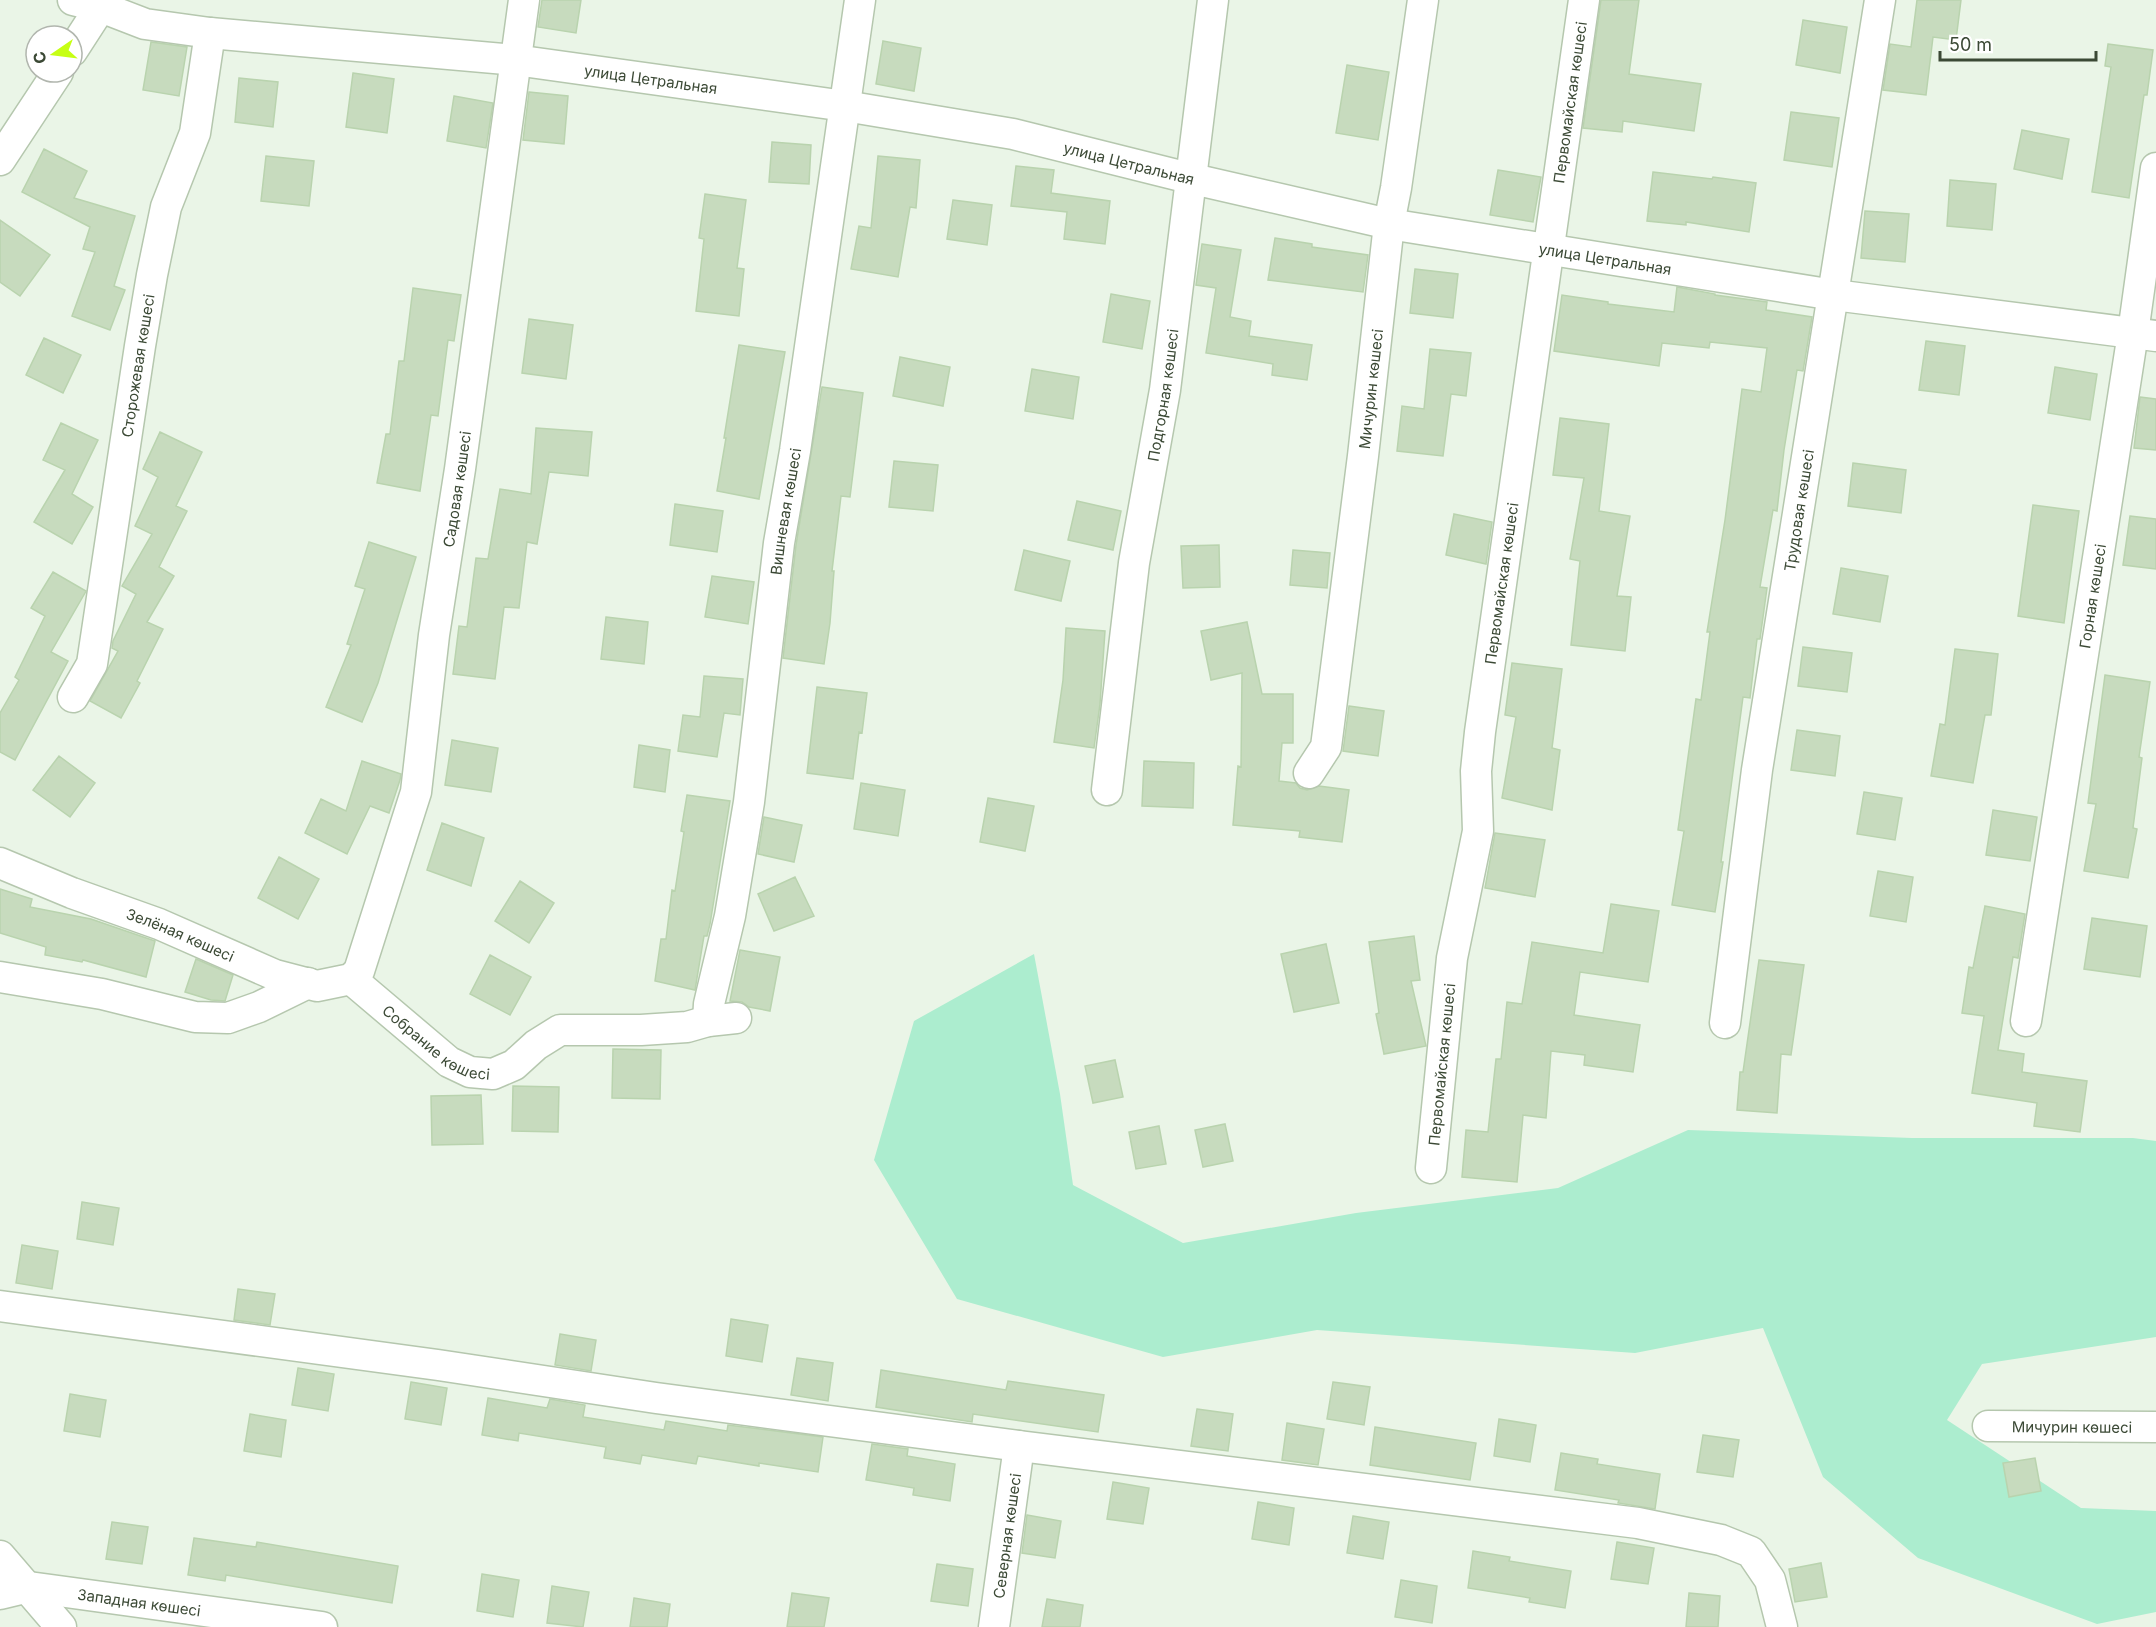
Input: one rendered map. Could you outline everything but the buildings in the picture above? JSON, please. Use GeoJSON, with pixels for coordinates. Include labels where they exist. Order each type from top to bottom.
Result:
{"type":"FeatureCollection","features":[{"type":"Feature","properties":{"kind":"street","name":"улица Цетральная"},"geometry":{"type":"LineString","coordinates":[[73,0],[103,3],[145,24],[210,33],[515,60],[845,106],[1013,134],[1193,179],[1389,224],[1834,295],[2145,334]]}},
{"type":"Feature","properties":{"kind":"street","name":"Садовая көшесі"},"geometry":{"type":"LineString","coordinates":[[355,975],[416,792],[434,635],[460,469],[524,0]]}},
{"type":"Feature","properties":{"kind":"street","name":"Вишневая көшесі"},"geometry":{"type":"LineString","coordinates":[[722,1019],[709,1004],[730,916],[749,802],[779,543],[860,0]]}},
{"type":"Feature","properties":{"kind":"street","name":"Подгорная көшесі"},"geometry":{"type":"LineString","coordinates":[[1107,790],[1134,563],[1165,390],[1214,0]]}},
{"type":"Feature","properties":{"kind":"street","name":"Мичурин көшесі"},"geometry":{"type":"LineString","coordinates":[[1309,774],[1326,747],[1363,456],[1389,224],[1423,0]]}},
{"type":"Feature","properties":{"kind":"street","name":"Первомайская көшесі"},"geometry":{"type":"LineString","coordinates":[[1431,1167],[1452,958],[1478,831],[1476,771],[1480,732],[1584,0]]}},
{"type":"Feature","properties":{"kind":"street","name":"Трудовая көшесі"},"geometry":{"type":"LineString","coordinates":[[1725,1023],[1757,770],[1880,0]]}},
{"type":"Feature","properties":{"kind":"street"},"geometry":{"type":"LineString","coordinates":[[84,32],[103,3]]}},
{"type":"Feature","properties":{"kind":"street","name":"Сторожевая көшесі"},"geometry":{"type":"LineString","coordinates":[[73,697],[92,664],[152,275],[166,207],[195,133],[210,33]]}},
{"type":"Feature","properties":{"kind":"street"},"geometry":{"type":"LineString","coordinates":[[0,160],[50,84]]}},
{"type":"Feature","properties":{"kind":"street","name":"Горная көшесі"},"geometry":{"type":"LineString","coordinates":[[2026,1021],[2145,334],[2156,168]]}},
{"type":"Feature","properties":{"kind":"street","name":"Зелёная көшесі"},"geometry":{"type":"LineString","coordinates":[[0,863],[72,893],[159,924],[275,975],[317,986],[355,975]]}},
{"type":"Feature","properties":{"kind":"street","name":"Собрание көшесі"},"geometry":{"type":"LineString","coordinates":[[355,975],[449,1062],[470,1072],[493,1074],[514,1065],[536,1045],[560,1030],[687,1028],[722,1019]]}},
{"type":"Feature","properties":{"kind":"street"},"geometry":{"type":"LineString","coordinates":[[0,977],[102,994],[195,1017],[228,1018],[259,1007],[308,983]]}},
{"type":"Feature","properties":{"kind":"street"},"geometry":{"type":"LineString","coordinates":[[0,1306],[438,1365],[656,1398],[1638,1523],[1721,1540],[1751,1552],[1770,1580],[1782,1627]]}},
{"type":"Feature","properties":{"kind":"street","name":"Мичурин көшесі"},"geometry":{"type":"LineString","coordinates":[[1988,1426],[2156,1427]]}},
{"type":"Feature","properties":{"kind":"street","name":"Северная көшесі"},"geometry":{"type":"LineString","coordinates":[[994,1627],[1019,1446]]}},
{"type":"Feature","properties":{"kind":"street"},"geometry":{"type":"LineString","coordinates":[[0,1556],[61,1627]]}},
{"type":"Feature","properties":{"kind":"street"},"geometry":{"type":"LineString","coordinates":[[0,1594],[29,1587]]}},
{"type":"Feature","properties":{"kind":"street","name":"Западная көшесі"},"geometry":{"type":"LineString","coordinates":[[29,1587],[322,1627]]}},
{"type":"Feature","properties":{"kind":"green space"},"geometry":{"type":"Polygon","coordinates":[[[1034,954],[1060,1094],[1073,1185],[1183,1243],[1356,1213],[1558,1188],[1688,1130],[1912,1138],[2133,1138],[2156,1141],[2156,1337],[1982,1364],[1947,1420],[2081,1508],[2156,1511],[2156,1612],[2097,1624],[1918,1558],[1823,1477],[1763,1328],[1635,1353],[1317,1330],[1163,1357],[957,1299],[874,1160],[914,1021],[1034,954]]]}}]}
